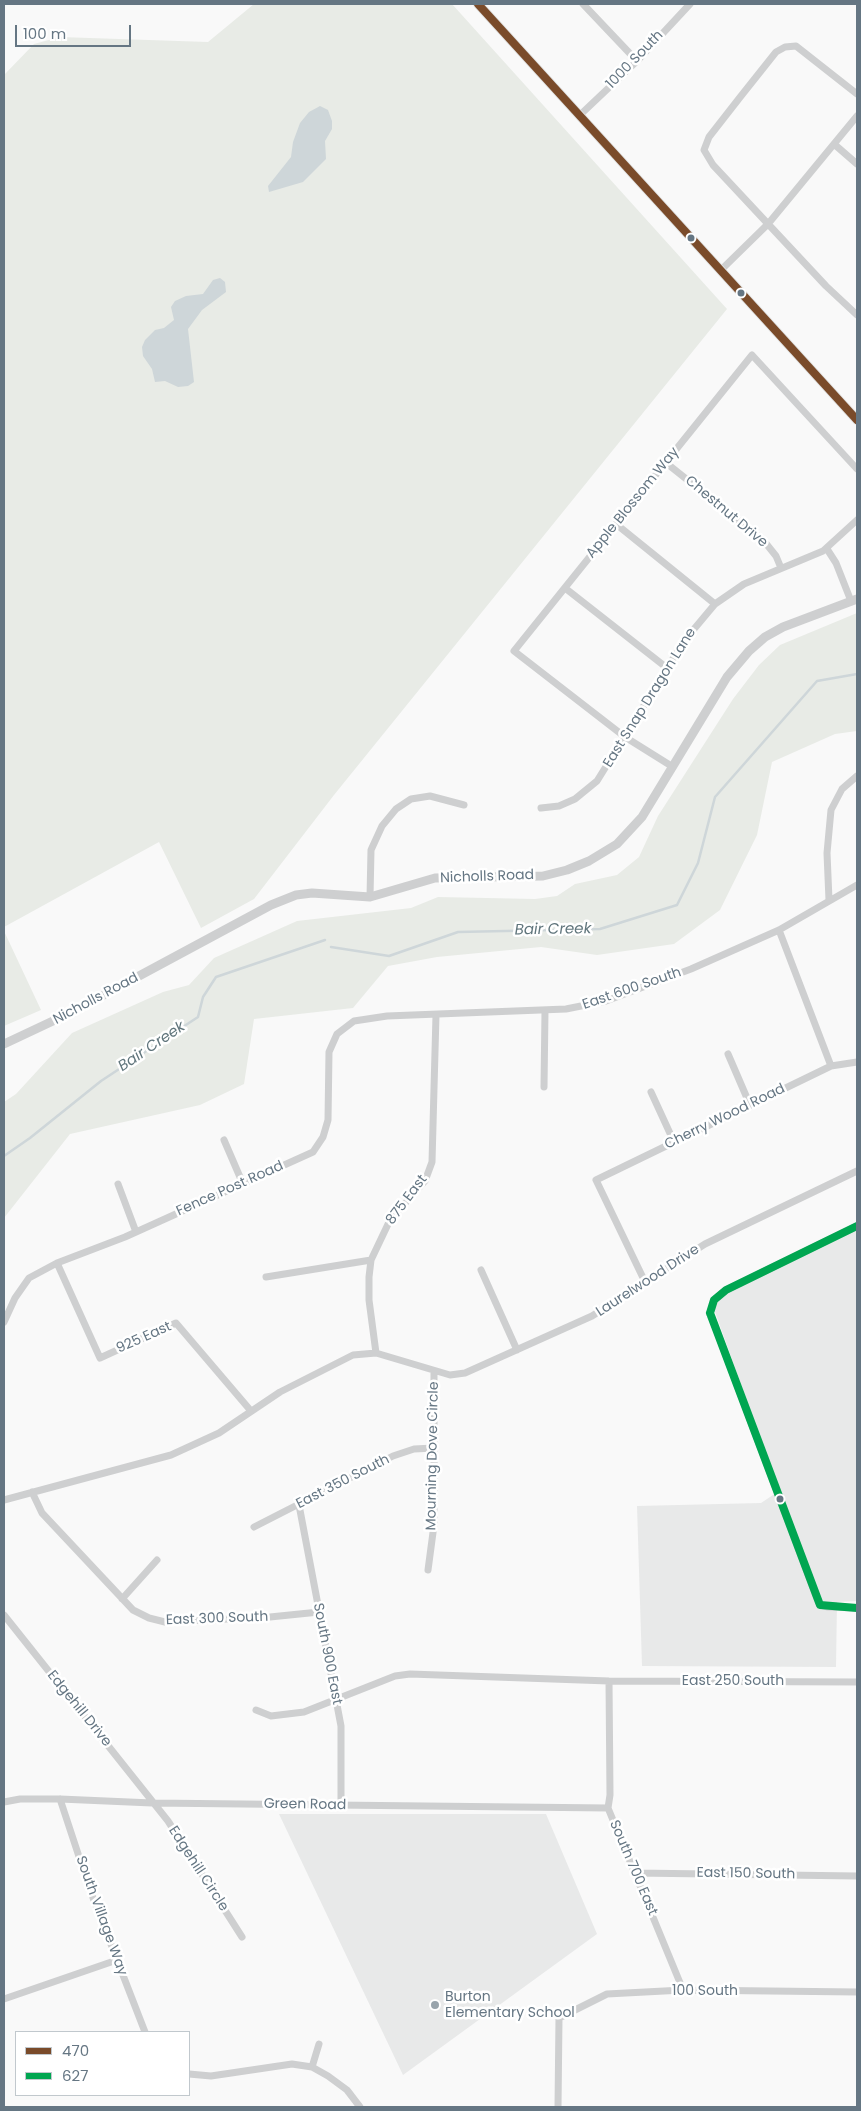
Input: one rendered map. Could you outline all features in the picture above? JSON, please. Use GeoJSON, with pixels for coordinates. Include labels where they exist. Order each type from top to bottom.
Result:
{"type":"FeatureCollection","features":[{"type":"Feature","properties":{"kind":"main road"},"geometry":{"type":"LineString","coordinates":[[478,4],[857,420]]}},
{"type":"Feature","properties":{"kind":"street"},"geometry":{"type":"LineString","coordinates":[[583,4],[637,61]]}},
{"type":"Feature","properties":{"kind":"street","name":"1000 South"},"geometry":{"type":"LineString","coordinates":[[580,115],[637,61],[690,4]]}},
{"type":"Feature","properties":{"kind":"street"},"geometry":{"type":"LineString","coordinates":[[857,94],[796,46],[785,47],[776,52],[709,137],[704,150],[713,165],[826,286],[857,315]]}},
{"type":"Feature","properties":{"kind":"street"},"geometry":{"type":"LineString","coordinates":[[722,270],[768,224],[857,116]]}},
{"type":"Feature","properties":{"kind":"street"},"geometry":{"type":"LineString","coordinates":[[834,144],[857,164]]}},
{"type":"Feature","properties":{"kind":"street","name":"Apple Blossom Way"},"geometry":{"type":"LineString","coordinates":[[625,737],[514,651],[752,355],[857,468]]}},
{"type":"Feature","properties":{"kind":"street","name":"Chestnut Drive"},"geometry":{"type":"LineString","coordinates":[[665,462],[764,541],[773,552],[781,568]]}},
{"type":"Feature","properties":{"kind":"street","name":"East Snap Dragon Lane"},"geometry":{"type":"LineString","coordinates":[[541,808],[566,803],[591,788],[606,769],[690,633],[715,604],[744,584],[826,549],[857,520]]}},
{"type":"Feature","properties":{"kind":"street"},"geometry":{"type":"LineString","coordinates":[[616,524],[715,604]]}},
{"type":"Feature","properties":{"kind":"street"},"geometry":{"type":"LineString","coordinates":[[826,549],[836,563],[854,600]]}},
{"type":"Feature","properties":{"kind":"street"},"geometry":{"type":"LineString","coordinates":[[565,588],[667,668]]}},
{"type":"Feature","properties":{"kind":"street","name":"Nicholls Road"},"geometry":{"type":"LineString","coordinates":[[4,1044],[90,1003],[281,900],[304,893],[370,898],[435,878],[543,876],[579,866],[609,850],[626,836],[642,817],[727,677],[756,644],[783,627],[854,600]]}},
{"type":"Feature","properties":{"kind":"street"},"geometry":{"type":"LineString","coordinates":[[625,737],[673,767]]}},
{"type":"Feature","properties":{"kind":"street"},"geometry":{"type":"LineString","coordinates":[[829,900],[827,853],[831,810],[842,789],[857,776]]}},
{"type":"Feature","properties":{"kind":"street"},"geometry":{"type":"LineString","coordinates":[[370,898],[371,850],[382,826],[396,809],[411,799],[430,796],[464,805]]}},
{"type":"Feature","properties":{"kind":"street","name":"East 600 South"},"geometry":{"type":"LineString","coordinates":[[388,1016],[566,1010],[606,1001],[690,969],[779,930],[857,885]]}},
{"type":"Feature","properties":{"kind":"street"},"geometry":{"type":"LineString","coordinates":[[779,930],[831,1066]]}},
{"type":"Feature","properties":{"kind":"street"},"geometry":{"type":"LineString","coordinates":[[544,1087],[545,1011]]}},
{"type":"Feature","properties":{"kind":"street","name":"875 East"},"geometry":{"type":"LineString","coordinates":[[376,1353],[369,1300],[371,1260],[390,1220],[425,1181],[432,1162],[436,1015]]}},
{"type":"Feature","properties":{"kind":"street","name":"Fence Post Road"},"geometry":{"type":"LineString","coordinates":[[4,1322],[15,1298],[29,1278],[57,1263],[136,1232],[313,1152],[323,1138],[328,1120],[329,1052],[337,1034],[354,1021],[388,1016]]}},
{"type":"Feature","properties":{"kind":"street"},"geometry":{"type":"LineString","coordinates":[[728,1054],[750,1105]]}},
{"type":"Feature","properties":{"kind":"street","name":"Cherry Wood Road"},"geometry":{"type":"LineString","coordinates":[[646,1284],[596,1180],[831,1066],[857,1062]]}},
{"type":"Feature","properties":{"kind":"street"},"geometry":{"type":"LineString","coordinates":[[651,1092],[674,1142]]}},
{"type":"Feature","properties":{"kind":"street"},"geometry":{"type":"LineString","coordinates":[[224,1140],[243,1184]]}},
{"type":"Feature","properties":{"kind":"street","name":"Laurelwood Drive"},"geometry":{"type":"LineString","coordinates":[[376,1353],[409,1361],[450,1375],[465,1373],[592,1316],[646,1284],[705,1244],[857,1171]]}},
{"type":"Feature","properties":{"kind":"street"},"geometry":{"type":"LineString","coordinates":[[118,1184],[136,1232]]}},
{"type":"Feature","properties":{"kind":"street"},"geometry":{"type":"LineString","coordinates":[[857,1226],[726,1290],[714,1300],[710,1313],[812,1589],[820,1605],[834,1608],[857,1608]]}},
{"type":"Feature","properties":{"kind":"street"},"geometry":{"type":"LineString","coordinates":[[266,1277],[371,1260]]}},
{"type":"Feature","properties":{"kind":"street","name":"925 East"},"geometry":{"type":"LineString","coordinates":[[57,1263],[100,1358],[176,1323],[251,1412]]}},
{"type":"Feature","properties":{"kind":"street"},"geometry":{"type":"LineString","coordinates":[[481,1270],[517,1350]]}},
{"type":"Feature","properties":{"kind":"street"},"geometry":{"type":"LineString","coordinates":[[4,1500],[171,1455],[219,1433],[280,1392],[333,1364],[353,1355],[376,1353]]}},
{"type":"Feature","properties":{"kind":"street","name":"Mourning Dove Circle"},"geometry":{"type":"LineString","coordinates":[[428,1570],[434,1525],[434,1371]]}},
{"type":"Feature","properties":{"kind":"street","name":"East 350 South"},"geometry":{"type":"LineString","coordinates":[[254,1528],[394,1456],[414,1448],[434,1448]]}},
{"type":"Feature","properties":{"kind":"street","name":"East 300 South"},"geometry":{"type":"LineString","coordinates":[[32,1492],[42,1513],[133,1610],[149,1618],[165,1622],[270,1617],[319,1612]]}},
{"type":"Feature","properties":{"kind":"street","name":"South 900 East"},"geometry":{"type":"LineString","coordinates":[[299,1505],[341,1726],[341,1805]]}},
{"type":"Feature","properties":{"kind":"street"},"geometry":{"type":"LineString","coordinates":[[122,1599],[157,1560]]}},
{"type":"Feature","properties":{"kind":"street","name":"Edgehill Drive"},"geometry":{"type":"LineString","coordinates":[[4,1615],[110,1746],[152,1803]]}},
{"type":"Feature","properties":{"kind":"street","name":"East 250 South"},"geometry":{"type":"LineString","coordinates":[[336,1699],[395,1676],[410,1674],[609,1681],[857,1682]]}},
{"type":"Feature","properties":{"kind":"street","name":"South 700 East"},"geometry":{"type":"LineString","coordinates":[[609,1681],[608,1808],[683,1990]]}},
{"type":"Feature","properties":{"kind":"street"},"geometry":{"type":"LineString","coordinates":[[256,1710],[271,1716],[304,1712],[336,1699]]}},
{"type":"Feature","properties":{"kind":"street","name":"Green Road"},"geometry":{"type":"LineString","coordinates":[[4,1802],[20,1799],[60,1799],[152,1803],[608,1808]]}},
{"type":"Feature","properties":{"kind":"street","name":"South Village Way"},"geometry":{"type":"LineString","coordinates":[[60,1799],[90,1890],[145,2031]]}},
{"type":"Feature","properties":{"kind":"street","name":"Edgehill Circle"},"geometry":{"type":"LineString","coordinates":[[152,1803],[168,1821],[242,1937]]}},
{"type":"Feature","properties":{"kind":"street","name":"East 150 South"},"geometry":{"type":"LineString","coordinates":[[635,1873],[857,1876]]}},
{"type":"Feature","properties":{"kind":"street"},"geometry":{"type":"LineString","coordinates":[[4,1999],[117,1960]]}},
{"type":"Feature","properties":{"kind":"street","name":"100 South"},"geometry":{"type":"LineString","coordinates":[[558,2104],[559,2018],[606,1994],[683,1990],[857,1992]]}},
{"type":"Feature","properties":{"kind":"street"},"geometry":{"type":"LineString","coordinates":[[312,2067],[319,2044]]}},
{"type":"Feature","properties":{"kind":"street"},"geometry":{"type":"LineString","coordinates":[[190,2074],[211,2076],[292,2064],[312,2067],[347,2090],[360,2107]]}},
{"type":"Feature","properties":{"kind":"shaded area"},"geometry":{"type":"Polygon","coordinates":[[[254,4],[452,4],[727,309],[334,795],[254,899],[201,928],[159,842],[4,927],[4,75],[34,44],[60,37],[208,42],[254,4]]]}},
{"type":"Feature","properties":{"kind":"shaded area"},"geometry":{"type":"Polygon","coordinates":[[[320,106],[328,110],[332,121],[332,129],[325,141],[326,159],[303,182],[269,192],[268,186],[291,157],[293,142],[300,123],[309,112],[320,106]]]}},
{"type":"Feature","properties":{"kind":"shaded area"},"geometry":{"type":"Polygon","coordinates":[[[220,278],[225,282],[226,292],[202,310],[188,329],[194,382],[188,386],[178,387],[165,381],[155,382],[152,369],[143,356],[142,347],[145,340],[155,330],[164,328],[174,320],[171,307],[175,301],[186,296],[203,294],[213,280],[220,278]]]}},
{"type":"Feature","properties":{"kind":"shaded area"},"geometry":{"type":"Polygon","coordinates":[[[857,613],[857,731],[835,734],[772,762],[757,835],[720,910],[674,944],[597,955],[541,947],[437,957],[388,966],[353,1008],[254,1019],[244,1084],[200,1105],[70,1134],[4,1218],[4,1102],[16,1094],[72,1033],[163,992],[189,985],[214,958],[297,921],[411,908],[438,897],[535,899],[557,896],[575,884],[617,875],[639,857],[658,816],[733,699],[759,665],[780,645],[857,613]]]}},
{"type":"Feature","properties":{"kind":"shaded area"},"geometry":{"type":"Polygon","coordinates":[[[4,931],[41,1010],[4,1026],[4,931]]]}},
{"type":"Feature","properties":{"kind":"shaded area"},"geometry":{"type":"Polygon","coordinates":[[[857,1228],[857,1601],[837,1602],[836,1667],[642,1666],[637,1506],[761,1503],[779,1491],[714,1309],[717,1298],[857,1228]]]}},
{"type":"Feature","properties":{"kind":"shaded area","name":"Burton Elementary School"},"geometry":{"type":"Polygon","coordinates":[[[279,1814],[546,1814],[597,1934],[403,2075],[279,1814]]]}},
{"type":"Feature","properties":{"kind":"waterway","name":"Bair Creek"},"geometry":{"type":"LineString","coordinates":[[331,947],[389,956],[458,932],[600,929],[677,905],[698,863],[715,797],[817,681],[857,674]]}},
{"type":"Feature","properties":{"kind":"waterway","name":"Bair Creek"},"geometry":{"type":"LineString","coordinates":[[4,1156],[30,1138],[101,1081],[198,1017],[203,997],[216,977],[325,940]]}},
{"type":"Feature","properties":{"kind":"transit line","name":"470"},"geometry":{"type":"LineString","coordinates":[[478,4],[857,420]]}},
{"type":"Feature","properties":{"kind":"transit line","name":"627"},"geometry":{"type":"LineString","coordinates":[[710,1313],[714,1300],[726,1290],[857,1226]]}},
{"type":"Feature","properties":{"kind":"transit line","name":"627"},"geometry":{"type":"LineString","coordinates":[[710,1313],[820,1605],[857,1608]]}},
{"type":"Feature","properties":{"kind":"place","name":"Burton Elementary School"},"geometry":{"type":"Point","coordinates":[435,2005]}}]}
